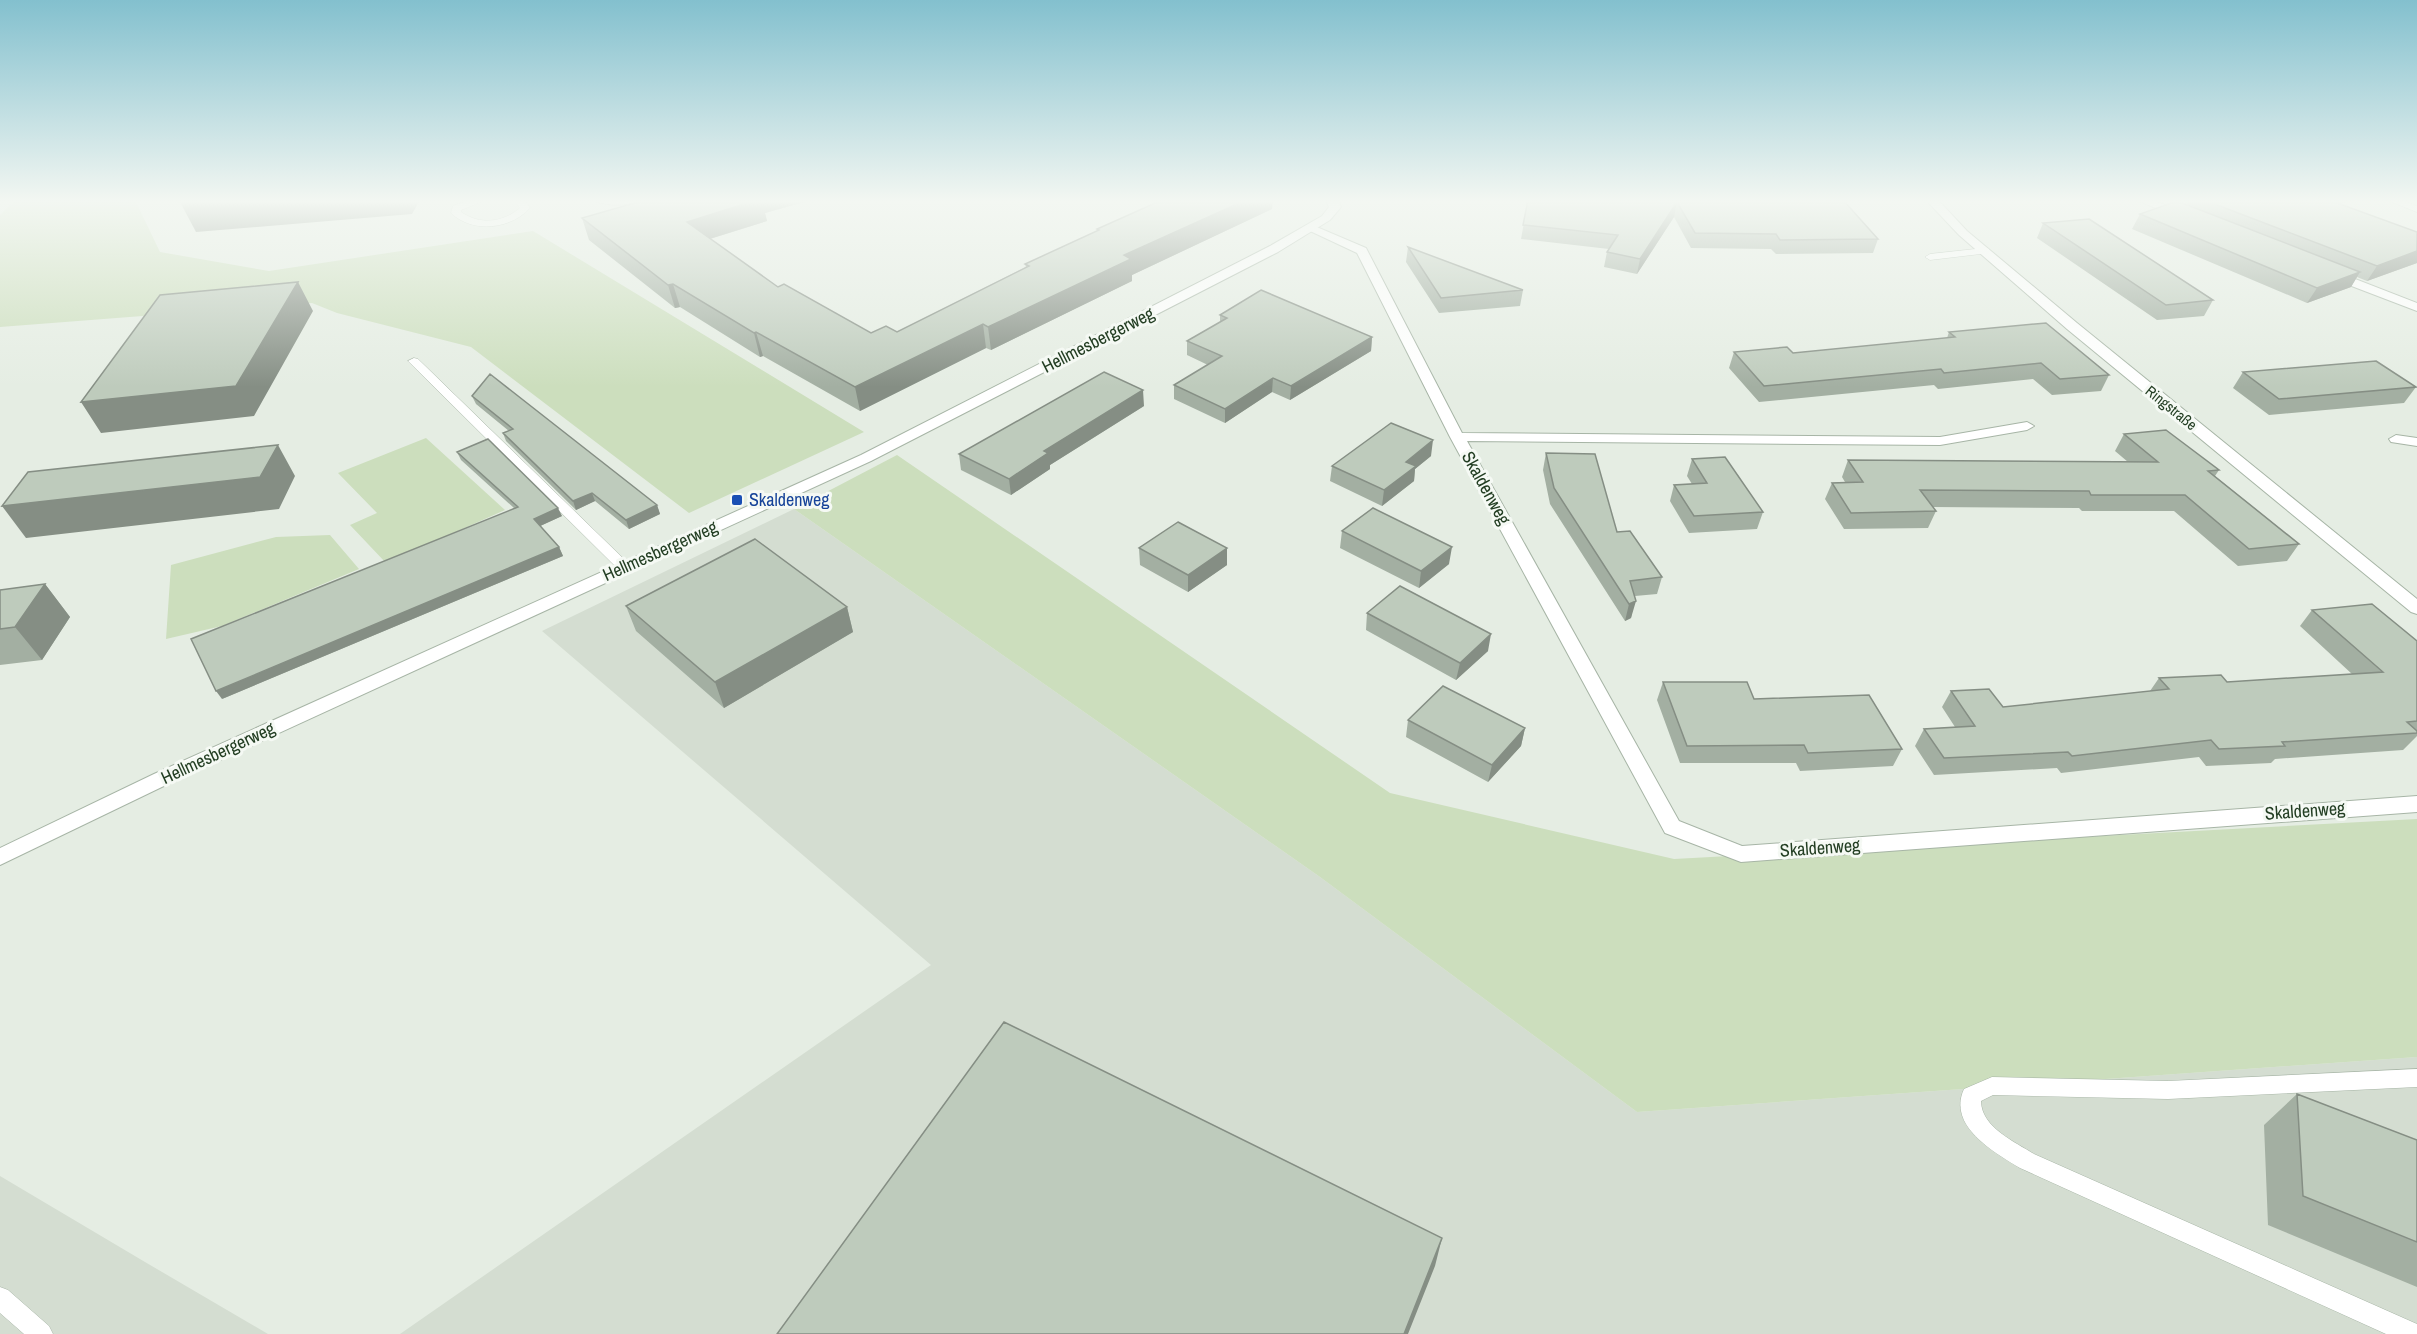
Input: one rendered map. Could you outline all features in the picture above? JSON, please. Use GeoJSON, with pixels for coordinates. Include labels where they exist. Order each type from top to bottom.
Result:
{"type":"FeatureCollection","features":[{"type":"Feature","properties":{"kind":"street","name":"Hellmesbergerweg"},"geometry":{"type":"LineString","coordinates":[[0,857],[161,779],[866,458],[1249,262]]}},
{"type":"Feature","properties":{"kind":"street","name":"Skaldenweg"},"geometry":{"type":"LineString","coordinates":[[1368,262],[1457,437],[1672,827],[1741,854],[2417,804]]}},
{"type":"Feature","properties":{"kind":"street","name":"Ringstraße"},"geometry":{"type":"LineString","coordinates":[[1998,262],[2098,348],[2417,608]]}},
{"type":"Feature","properties":{"kind":"street"},"geometry":{"type":"LineString","coordinates":[[2318,269],[2417,308]]}},
{"type":"Feature","properties":{"kind":"street","name":"Skaldenweg"},"geometry":{"type":"LineString","coordinates":[[1457,437],[1940,441],[2027,426]]}},
{"type":"Feature","properties":{"kind":"street"},"geometry":{"type":"LineString","coordinates":[[2396,439],[2417,442]]}},
{"type":"Feature","properties":{"kind":"lane"},"geometry":{"type":"LineString","coordinates":[[414,361],[624,567]]}},
{"type":"Feature","properties":{"kind":"lane"},"geometry":{"type":"LineString","coordinates":[[2412,1334],[2027,1161],[1992,1139],[1977,1122],[1969,1107],[1971,1096],[1992,1086],[2168,1090],[2417,1078]]}},
{"type":"Feature","properties":{"kind":"lane"},"geometry":{"type":"LineString","coordinates":[[0,1298],[41,1334]]}},
{"type":"Feature","properties":{"kind":"shaded area"},"geometry":{"type":"Polygon","coordinates":[[[794,509],[1320,877],[1637,1112],[2417,1057],[2417,1334],[400,1334],[931,965],[542,631],[794,509]]]}},
{"type":"Feature","properties":{"kind":"shaded area"},"geometry":{"type":"Polygon","coordinates":[[[0,1176],[145,1262],[268,1334],[0,1334],[0,1176]]]}},
{"type":"Feature","properties":{"kind":"green space"},"geometry":{"type":"Polygon","coordinates":[[[0,262],[219,262],[269,271],[327,262],[584,262],[864,432],[689,513],[471,347],[337,313],[312,303],[0,327],[0,262]]]}},
{"type":"Feature","properties":{"kind":"green space"},"geometry":{"type":"Polygon","coordinates":[[[426,438],[505,510],[386,563],[350,525],[377,513],[338,473],[426,438]]]}},
{"type":"Feature","properties":{"kind":"green space"},"geometry":{"type":"Polygon","coordinates":[[[897,455],[1390,793],[1674,859],[2417,819],[2417,1057],[1637,1112],[1320,877],[794,509],[897,455]]]}},
{"type":"Feature","properties":{"kind":"green space"},"geometry":{"type":"Polygon","coordinates":[[[330,535],[359,569],[222,626],[166,639],[171,565],[276,537],[330,535]]]}},
{"type":"Feature","properties":{"kind":"building"},"geometry":{"type":"Polygon","coordinates":[[[639,262],[743,262],[778,287],[784,284],[871,333],[886,326],[897,332],[1029,266],[1025,264],[1029,262],[1124,262],[988,327],[983,324],[855,387],[756,332],[754,333],[673,284],[668,285],[639,262]]]}},
{"type":"Feature","properties":{"kind":"building"},"geometry":{"type":"Polygon","coordinates":[[[1418,262],[1449,262],[1523,290],[1441,298],[1418,262]]]}},
{"type":"Feature","properties":{"kind":"building"},"geometry":{"type":"Polygon","coordinates":[[[2102,262],[2155,262],[2213,300],[2166,305],[2102,262]]]}},
{"type":"Feature","properties":{"kind":"building"},"geometry":{"type":"Polygon","coordinates":[[[2255,262],[2335,262],[2360,272],[2317,288],[2255,262]]]}},
{"type":"Feature","properties":{"kind":"building"},"geometry":{"type":"Polygon","coordinates":[[[2367,262],[2387,262],[2377,266],[2367,262]]]}},
{"type":"Feature","properties":{"kind":"building"},"geometry":{"type":"Polygon","coordinates":[[[298,282],[236,386],[81,402],[160,295],[298,282]]]}},
{"type":"Feature","properties":{"kind":"building"},"geometry":{"type":"Polygon","coordinates":[[[1261,290],[1372,337],[1291,386],[1273,378],[1225,409],[1174,385],[1222,356],[1187,341],[1227,318],[1220,315],[1261,290]]]}},
{"type":"Feature","properties":{"kind":"building"},"geometry":{"type":"Polygon","coordinates":[[[2046,323],[2109,375],[2060,379],[2041,363],[1944,373],[1941,369],[1764,386],[1734,352],[1787,347],[1793,353],[1955,337],[1949,332],[2046,323]]]}},
{"type":"Feature","properties":{"kind":"building"},"geometry":{"type":"Polygon","coordinates":[[[2376,361],[2416,387],[2279,399],[2243,372],[2376,361]]]}},
{"type":"Feature","properties":{"kind":"building"},"geometry":{"type":"Polygon","coordinates":[[[1104,372],[1143,390],[1044,451],[1048,453],[1009,479],[959,454],[1104,372]]]}},
{"type":"Feature","properties":{"kind":"building"},"geometry":{"type":"Polygon","coordinates":[[[490,374],[657,505],[626,520],[592,493],[573,501],[503,433],[513,429],[472,396],[490,374]]]}},
{"type":"Feature","properties":{"kind":"building"},"geometry":{"type":"Polygon","coordinates":[[[1391,423],[1433,440],[1406,462],[1416,466],[1384,490],[1332,466],[1391,423]]]}},
{"type":"Feature","properties":{"kind":"building"},"geometry":{"type":"Polygon","coordinates":[[[2166,430],[2219,470],[2208,471],[2299,544],[2249,549],[2185,495],[2091,495],[2089,491],[1920,490],[1936,511],[1851,513],[1832,483],[1863,482],[1848,460],[2158,462],[2124,434],[2166,430]]]}},
{"type":"Feature","properties":{"kind":"building"},"geometry":{"type":"Polygon","coordinates":[[[488,439],[558,508],[534,519],[559,547],[216,691],[191,639],[518,507],[457,452],[488,439]]]}},
{"type":"Feature","properties":{"kind":"building"},"geometry":{"type":"Polygon","coordinates":[[[278,445],[260,477],[2,506],[28,472],[278,445]]]}},
{"type":"Feature","properties":{"kind":"building"},"geometry":{"type":"Polygon","coordinates":[[[1546,453],[1595,454],[1617,532],[1630,531],[1662,577],[1630,581],[1636,601],[1629,604],[1554,488],[1546,453]]]}},
{"type":"Feature","properties":{"kind":"building"},"geometry":{"type":"Polygon","coordinates":[[[1725,457],[1763,512],[1694,516],[1674,485],[1707,483],[1692,459],[1725,457]]]}},
{"type":"Feature","properties":{"kind":"building"},"geometry":{"type":"Polygon","coordinates":[[[1373,508],[1452,547],[1421,571],[1342,531],[1373,508]]]}},
{"type":"Feature","properties":{"kind":"building"},"geometry":{"type":"Polygon","coordinates":[[[1178,522],[1227,548],[1188,575],[1139,548],[1178,522]]]}},
{"type":"Feature","properties":{"kind":"building"},"geometry":{"type":"Polygon","coordinates":[[[755,539],[847,607],[715,682],[626,606],[755,539]]]}},
{"type":"Feature","properties":{"kind":"building"},"geometry":{"type":"Polygon","coordinates":[[[45,584],[15,627],[0,629],[0,590],[45,584]]]}},
{"type":"Feature","properties":{"kind":"building"},"geometry":{"type":"Polygon","coordinates":[[[1400,586],[1491,634],[1460,663],[1367,613],[1400,586]]]}},
{"type":"Feature","properties":{"kind":"building"},"geometry":{"type":"Polygon","coordinates":[[[2372,604],[2417,641],[2417,721],[2407,722],[2417,733],[2282,742],[2285,746],[2219,749],[2211,740],[2072,756],[2068,752],[1944,758],[1924,729],[1975,726],[1951,691],[1989,689],[2003,707],[2169,689],[2159,678],[2221,675],[2227,682],[2383,672],[2312,610],[2372,604]]]}},
{"type":"Feature","properties":{"kind":"building"},"geometry":{"type":"Polygon","coordinates":[[[1663,682],[1747,682],[1754,699],[1869,695],[1902,749],[1808,753],[1804,745],[1687,746],[1663,682]]]}},
{"type":"Feature","properties":{"kind":"building"},"geometry":{"type":"Polygon","coordinates":[[[1443,686],[1525,728],[1492,765],[1408,720],[1443,686]]]}},
{"type":"Feature","properties":{"kind":"building"},"geometry":{"type":"Polygon","coordinates":[[[1004,1022],[1442,1238],[1404,1334],[777,1334],[1004,1022]]]}},
{"type":"Feature","properties":{"kind":"building"},"geometry":{"type":"Polygon","coordinates":[[[2297,1094],[2417,1140],[2417,1242],[2303,1196],[2297,1094]]]}},
{"type":"Feature","properties":{"kind":"place","name":"Skaldenweg"},"geometry":{"type":"Point","coordinates":[737,500]}}]}
